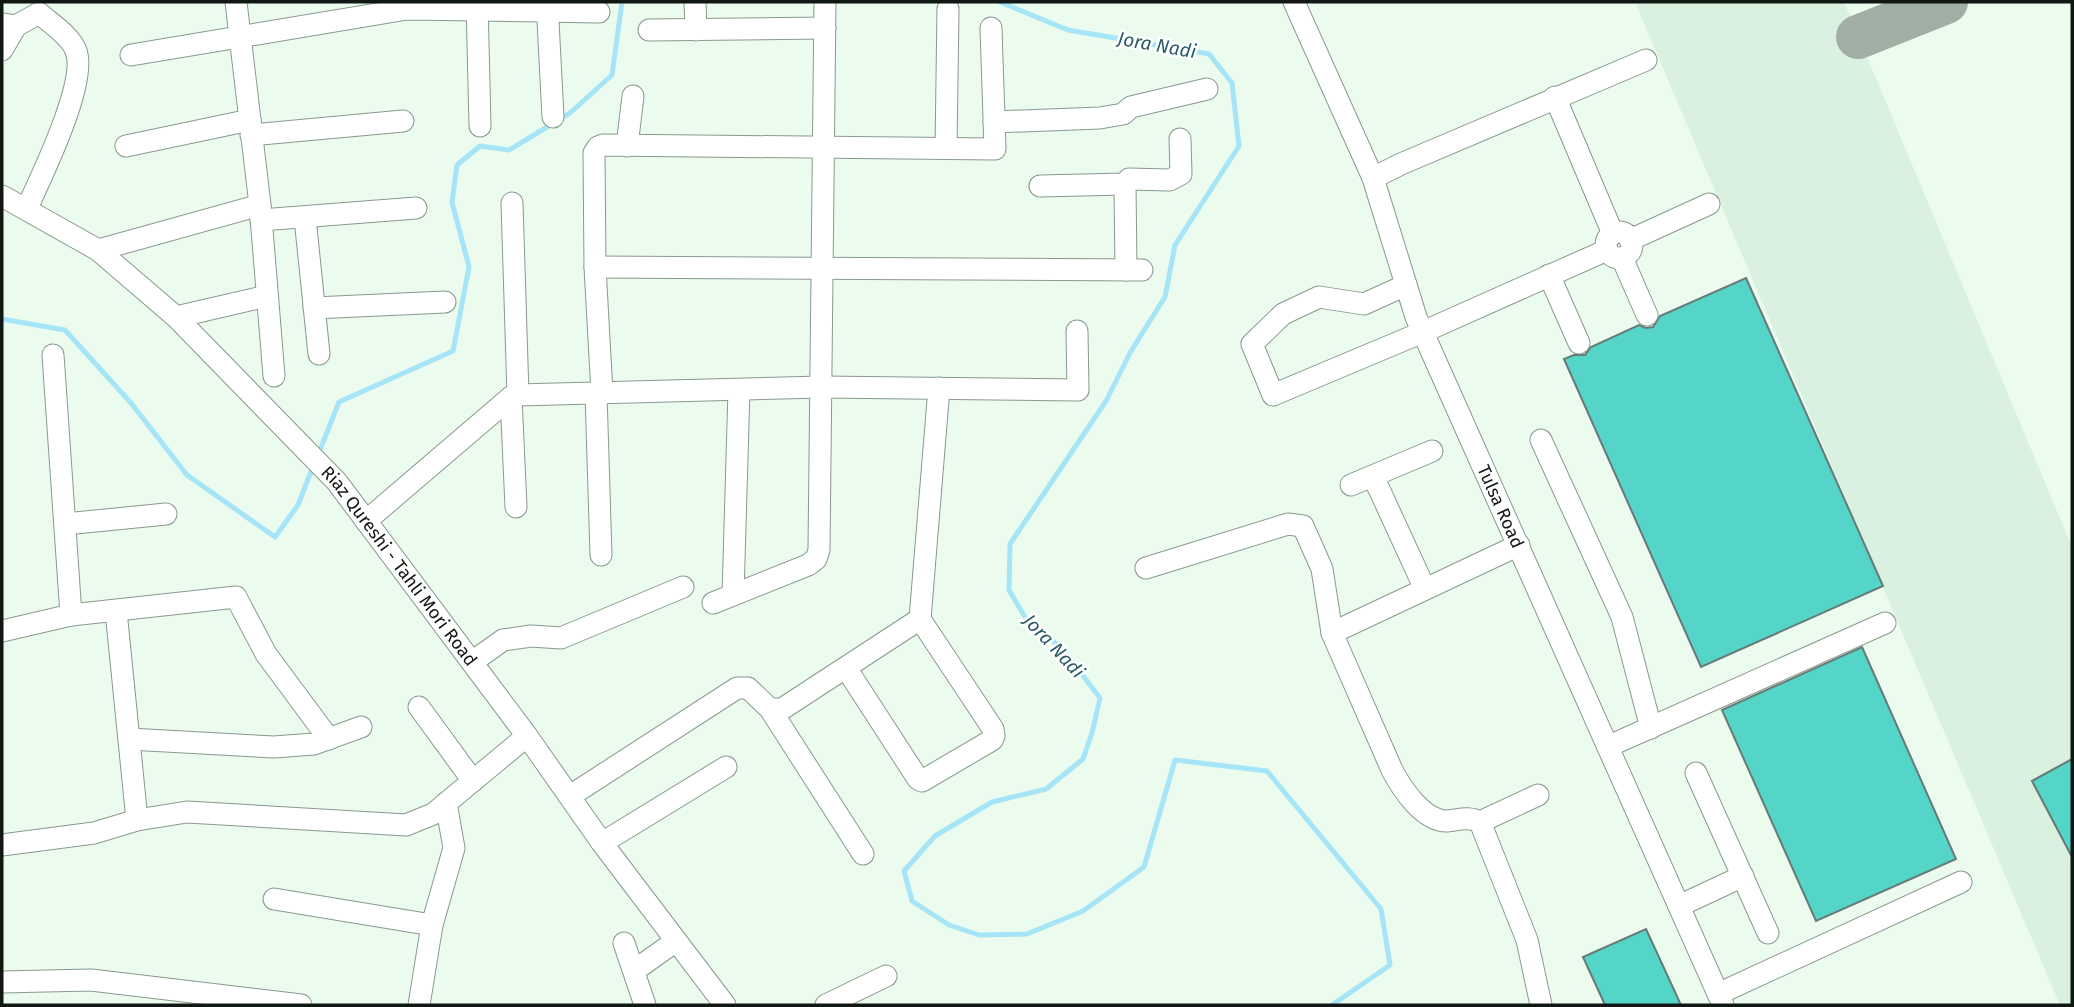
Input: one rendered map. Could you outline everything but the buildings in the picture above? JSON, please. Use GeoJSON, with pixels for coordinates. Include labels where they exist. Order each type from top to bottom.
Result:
{"type":"FeatureCollection","features":[{"type":"Feature","properties":{"kind":"street"},"geometry":{"type":"LineString","coordinates":[[236,2],[260,213],[274,376]]}},
{"type":"Feature","properties":{"kind":"street"},"geometry":{"type":"LineString","coordinates":[[695,2],[695,30]]}},
{"type":"Feature","properties":{"kind":"street"},"geometry":{"type":"LineString","coordinates":[[740,390],[723,599],[808,565],[816,559],[818,550],[825,2]]}},
{"type":"Feature","properties":{"kind":"street","name":"Tulsa Road"},"geometry":{"type":"LineString","coordinates":[[1294,2],[1373,178],[1423,332],[1721,999]]}},
{"type":"Feature","properties":{"kind":"street"},"geometry":{"type":"LineString","coordinates":[[131,55],[407,5],[548,6],[599,12]]}},
{"type":"Feature","properties":{"kind":"street"},"geometry":{"type":"LineString","coordinates":[[548,6],[553,117]]}},
{"type":"Feature","properties":{"kind":"street"},"geometry":{"type":"LineString","coordinates":[[477,7],[480,126]]}},
{"type":"Feature","properties":{"kind":"street"},"geometry":{"type":"LineString","coordinates":[[946,148],[948,9]]}},
{"type":"Feature","properties":{"kind":"street"},"geometry":{"type":"LineString","coordinates":[[2,50],[9,25],[39,13],[76,51],[78,66],[61,134],[27,208]]}},
{"type":"Feature","properties":{"kind":"street"},"geometry":{"type":"LineString","coordinates":[[649,30],[825,28]]}},
{"type":"Feature","properties":{"kind":"street"},"geometry":{"type":"LineString","coordinates":[[601,555],[594,153],[598,147],[995,149],[991,28]]}},
{"type":"Feature","properties":{"kind":"street"},"geometry":{"type":"LineString","coordinates":[[1373,178],[1555,97],[1646,60]]}},
{"type":"Feature","properties":{"kind":"street"},"geometry":{"type":"LineString","coordinates":[[994,122],[1100,118],[1123,114],[1131,107],[1207,89]]}},
{"type":"Feature","properties":{"kind":"street"},"geometry":{"type":"LineString","coordinates":[[627,146],[633,96]]}},
{"type":"Feature","properties":{"kind":"street"},"geometry":{"type":"LineString","coordinates":[[1555,97],[1647,315]]}},
{"type":"Feature","properties":{"kind":"street"},"geometry":{"type":"LineString","coordinates":[[126,146],[251,128],[403,121]]}},
{"type":"Feature","properties":{"kind":"street"},"geometry":{"type":"LineString","coordinates":[[595,267],[1134,270],[1125,184],[1129,179],[1177,178],[1181,174],[1180,139]]}},
{"type":"Feature","properties":{"kind":"street"},"geometry":{"type":"LineString","coordinates":[[1040,186],[1125,184]]}},
{"type":"Feature","properties":{"kind":"street","name":"Riaz Qureshi - Tahli Mori Road"},"geometry":{"type":"LineString","coordinates":[[2,196],[98,250],[176,317],[337,482],[725,1005]]}},
{"type":"Feature","properties":{"kind":"street"},"geometry":{"type":"LineString","coordinates":[[512,203],[516,507]]}},
{"type":"Feature","properties":{"kind":"street"},"geometry":{"type":"LineString","coordinates":[[1406,285],[1364,304],[1319,297],[1283,314],[1252,344],[1273,395],[1423,332],[1709,204]]}},
{"type":"Feature","properties":{"kind":"street"},"geometry":{"type":"LineString","coordinates":[[98,250],[260,213],[305,218],[416,208]]}},
{"type":"Feature","properties":{"kind":"street"},"geometry":{"type":"LineString","coordinates":[[305,218],[319,354]]}},
{"type":"Feature","properties":{"kind":"street"},"geometry":{"type":"LineString","coordinates":[[1549,275],[1580,343]]}},
{"type":"Feature","properties":{"kind":"street"},"geometry":{"type":"LineString","coordinates":[[176,317],[267,296]]}},
{"type":"Feature","properties":{"kind":"street"},"geometry":{"type":"LineString","coordinates":[[314,308],[445,302]]}},
{"type":"Feature","properties":{"kind":"street"},"geometry":{"type":"LineString","coordinates":[[366,521],[514,396],[822,387],[1078,390],[1077,331]]}},
{"type":"Feature","properties":{"kind":"street"},"geometry":{"type":"LineString","coordinates":[[53,355],[71,615]]}},
{"type":"Feature","properties":{"kind":"street"},"geometry":{"type":"LineString","coordinates":[[846,667],[918,779],[922,781],[992,740],[994,736],[993,730],[920,619],[939,388]]}},
{"type":"Feature","properties":{"kind":"street"},"geometry":{"type":"LineString","coordinates":[[1541,440],[1622,617],[1651,728]]}},
{"type":"Feature","properties":{"kind":"street"},"geometry":{"type":"LineString","coordinates":[[1351,485],[1432,451]]}},
{"type":"Feature","properties":{"kind":"street"},"geometry":{"type":"LineString","coordinates":[[1373,476],[1425,589]]}},
{"type":"Feature","properties":{"kind":"street"},"geometry":{"type":"LineString","coordinates":[[65,524],[166,514]]}},
{"type":"Feature","properties":{"kind":"street"},"geometry":{"type":"LineString","coordinates":[[1146,568],[1288,524],[1303,526],[1322,569],[1332,633],[1392,770],[1402,789],[1427,814],[1441,820],[1472,818],[1480,822],[1527,940],[1541,1005]]}},
{"type":"Feature","properties":{"kind":"street"},"geometry":{"type":"LineString","coordinates":[[1332,633],[1519,545]]}},
{"type":"Feature","properties":{"kind":"street"},"geometry":{"type":"LineString","coordinates":[[472,662],[503,640],[531,636],[561,638],[683,587]]}},
{"type":"Feature","properties":{"kind":"street"},"geometry":{"type":"LineString","coordinates":[[2,631],[71,615],[236,597],[266,654],[330,739]]}},
{"type":"Feature","properties":{"kind":"street"},"geometry":{"type":"LineString","coordinates":[[116,611],[137,820]]}},
{"type":"Feature","properties":{"kind":"street"},"geometry":{"type":"LineString","coordinates":[[770,709],[782,709],[920,619]]}},
{"type":"Feature","properties":{"kind":"street"},"geometry":{"type":"LineString","coordinates":[[1609,746],[1885,623]]}},
{"type":"Feature","properties":{"kind":"street"},"geometry":{"type":"LineString","coordinates":[[570,796],[737,688],[748,688],[770,709],[863,854]]}},
{"type":"Feature","properties":{"kind":"street"},"geometry":{"type":"LineString","coordinates":[[419,707],[473,781]]}},
{"type":"Feature","properties":{"kind":"street"},"geometry":{"type":"LineString","coordinates":[[129,739],[274,747],[314,744],[361,727]]}},
{"type":"Feature","properties":{"kind":"street"},"geometry":{"type":"LineString","coordinates":[[2,845],[94,833],[137,820],[187,812],[406,825],[433,814],[527,736]]}},
{"type":"Feature","properties":{"kind":"street"},"geometry":{"type":"LineString","coordinates":[[603,843],[726,767]]}},
{"type":"Feature","properties":{"kind":"street"},"geometry":{"type":"LineString","coordinates":[[1696,773],[1768,933]]}},
{"type":"Feature","properties":{"kind":"street"},"geometry":{"type":"LineString","coordinates":[[1480,822],[1538,795]]}},
{"type":"Feature","properties":{"kind":"street"},"geometry":{"type":"LineString","coordinates":[[419,1005],[432,925],[454,848],[446,803]]}},
{"type":"Feature","properties":{"kind":"street"},"geometry":{"type":"LineString","coordinates":[[1679,906],[1743,876]]}},
{"type":"Feature","properties":{"kind":"street"},"geometry":{"type":"LineString","coordinates":[[1721,999],[1961,882]]}},
{"type":"Feature","properties":{"kind":"street"},"geometry":{"type":"LineString","coordinates":[[274,898],[432,925]]}},
{"type":"Feature","properties":{"kind":"street"},"geometry":{"type":"LineString","coordinates":[[635,971],[676,941]]}},
{"type":"Feature","properties":{"kind":"street"},"geometry":{"type":"LineString","coordinates":[[624,943],[645,1005]]}},
{"type":"Feature","properties":{"kind":"street"},"geometry":{"type":"LineString","coordinates":[[826,1005],[886,976]]}},
{"type":"Feature","properties":{"kind":"street"},"geometry":{"type":"LineString","coordinates":[[2,982],[91,980],[301,1005]]}},
{"type":"Feature","properties":{"kind":"shaded area"},"geometry":{"type":"Polygon","coordinates":[[[1635,2],[1844,2],[2072,547],[2072,1005],[2060,1005],[1635,2]]]}},
{"type":"Feature","properties":{"kind":"waterway"},"geometry":{"type":"LineString","coordinates":[[318,455],[339,402],[453,351],[469,267],[452,202],[457,165],[480,146],[509,150],[570,113],[612,75],[622,2]]}},
{"type":"Feature","properties":{"kind":"waterway","name":"Jora Nadi"},"geometry":{"type":"LineString","coordinates":[[1000,2],[1068,30],[1209,54],[1232,83],[1239,146],[1175,245],[1165,297],[1131,351],[1106,401],[1010,544],[1009,590],[1029,624],[1061,647],[1100,698],[1083,759],[1046,789],[992,802],[935,836],[904,871],[912,901],[949,925],[979,935],[1027,934],[1083,911],[1144,867],[1175,760],[1267,771],[1381,909],[1390,965],[1332,1005]]}},
{"type":"Feature","properties":{"kind":"waterway"},"geometry":{"type":"LineString","coordinates":[[2,319],[65,330],[131,403],[187,475],[275,537],[298,505],[314,464]]}},
{"type":"Feature","properties":{"kind":"taxiway"},"geometry":{"type":"LineString","coordinates":[[1858,37],[1946,2]]}}]}
